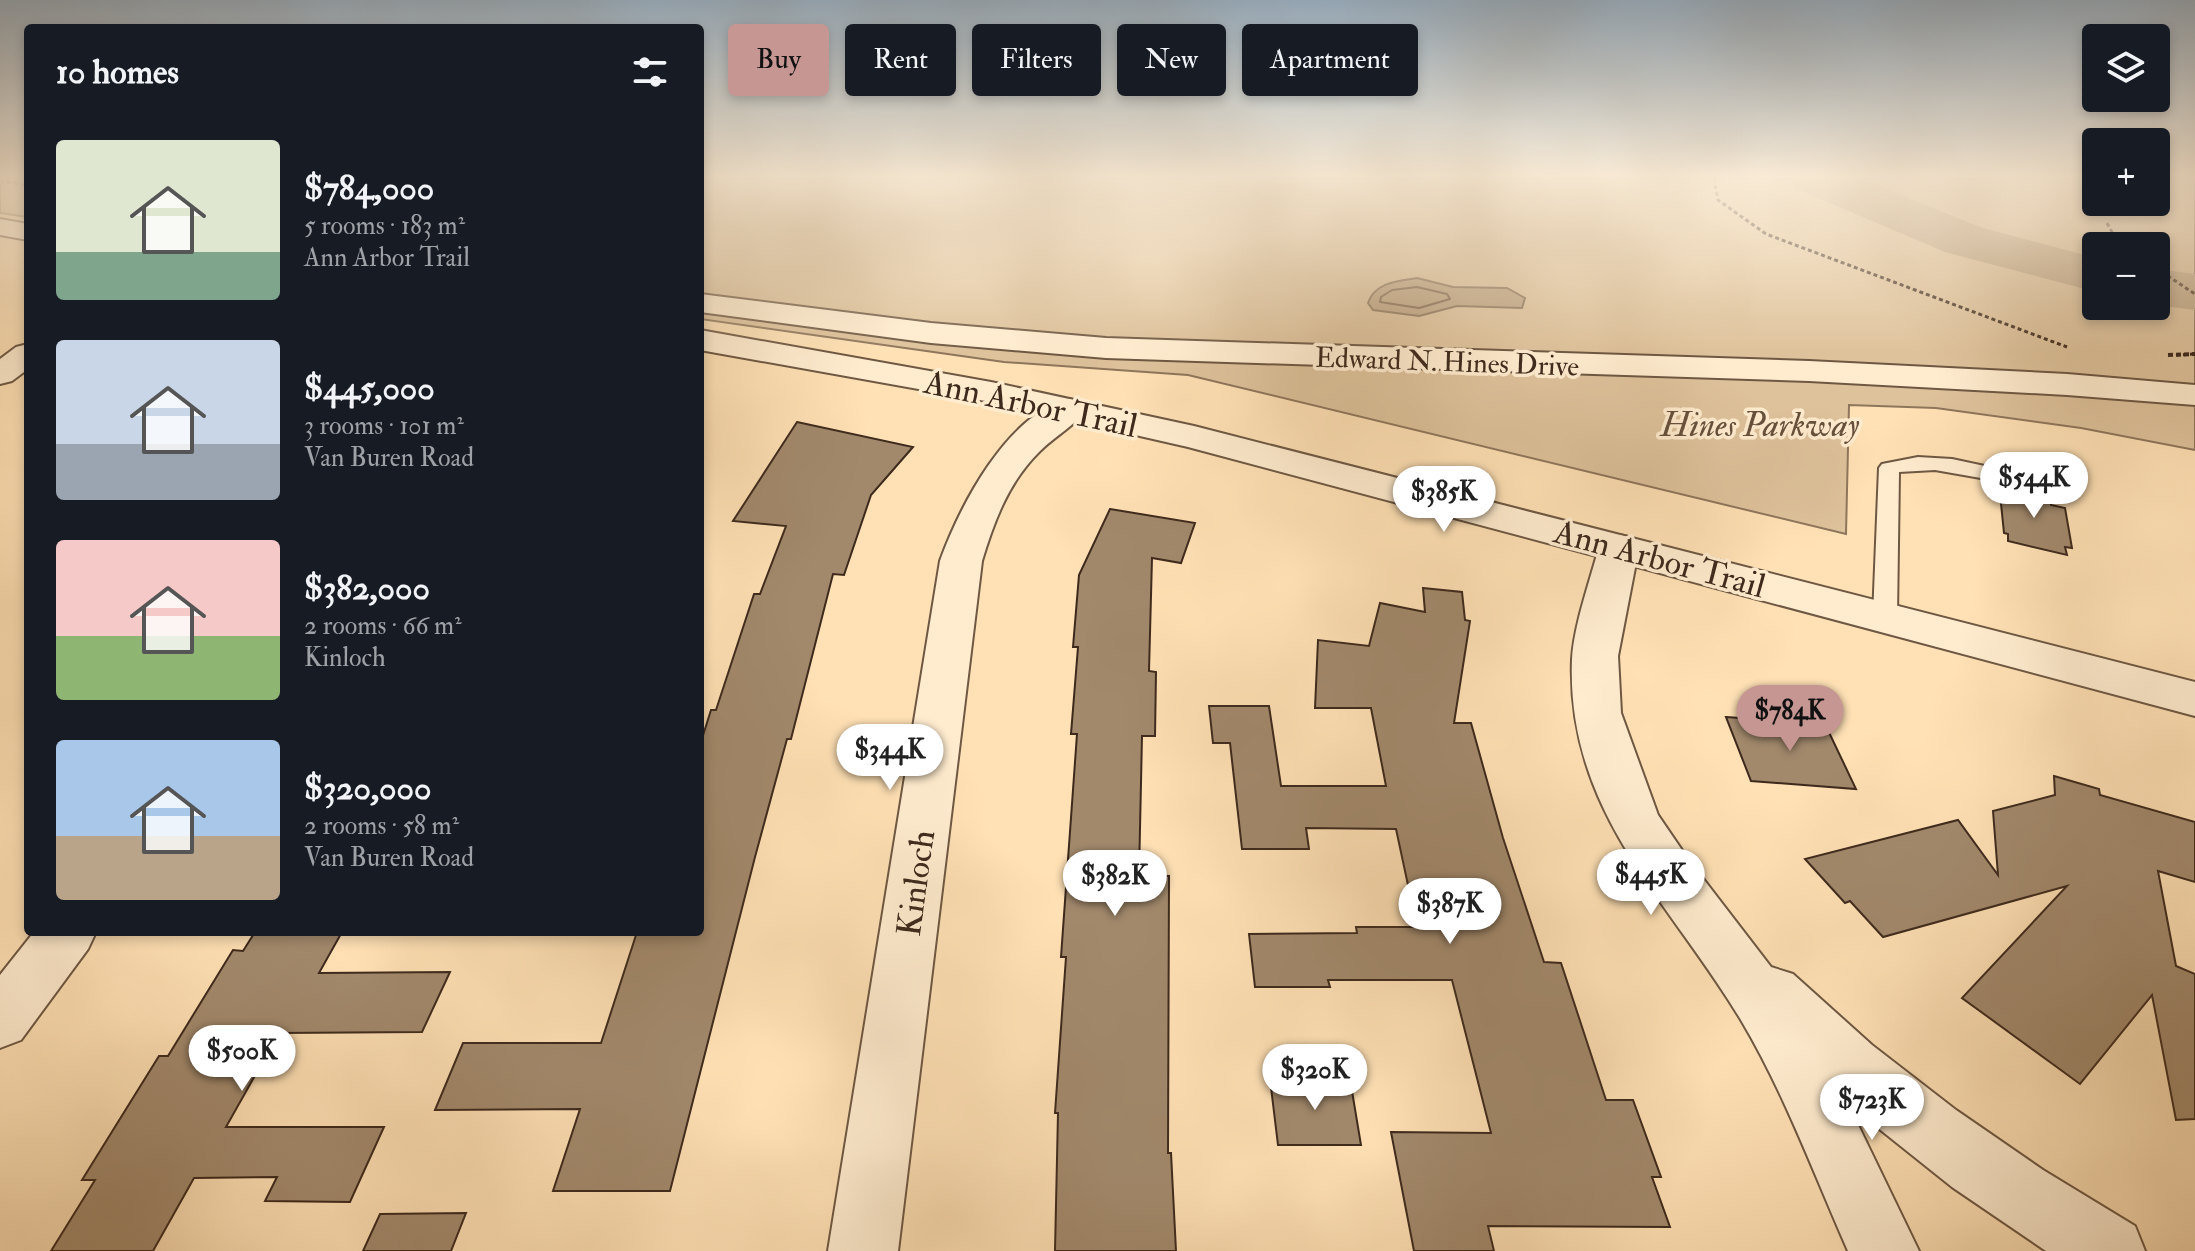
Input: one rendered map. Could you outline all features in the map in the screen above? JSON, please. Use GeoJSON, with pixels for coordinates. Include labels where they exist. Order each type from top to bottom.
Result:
{"type":"FeatureCollection","features":[{"type":"Feature","properties":{"kind":"street","name":"Edward N. Hines Drive"},"geometry":{"type":"LineString","coordinates":[[704,304],[907,329],[1149,350],[1896,376],[2195,395]]}},
{"type":"Feature","properties":{"kind":"street","name":"Ann Arbor Trail"},"geometry":{"type":"LineString","coordinates":[[704,341],[991,392],[1194,437],[2195,699]]}},
{"type":"Feature","properties":{"kind":"street"},"geometry":{"type":"LineString","coordinates":[[0,374],[24,357]]}},
{"type":"Feature","properties":{"kind":"street","name":"Kinloch"},"geometry":{"type":"LineString","coordinates":[[863,1251],[961,561],[975,520],[1001,475],[1021,449],[1069,409]]}},
{"type":"Feature","properties":{"kind":"street"},"geometry":{"type":"LineString","coordinates":[[1619,547],[1595,656],[1597,713],[1613,767],[1635,823],[1762,1001],[1884,1251]]}},
{"type":"Feature","properties":{"kind":"street"},"geometry":{"type":"LineString","coordinates":[[1714,934],[1805,1027],[1942,1142],[2013,1191],[2110,1251]]}},
{"type":"Feature","properties":{"kind":"street"},"geometry":{"type":"LineString","coordinates":[[0,1021],[65,936]]}},
{"type":"Feature","properties":{"kind":"lane"},"geometry":{"type":"LineString","coordinates":[[1885,617],[1889,468],[1901,464],[1958,467],[2015,478]]}},
{"type":"Feature","properties":{"kind":"path"},"geometry":{"type":"LineString","coordinates":[[1772,236],[2076,349]]}},
{"type":"Feature","properties":{"kind":"path"},"geometry":{"type":"LineString","coordinates":[[2170,277],[2195,294]]}},
{"type":"Feature","properties":{"kind":"path"},"geometry":{"type":"LineString","coordinates":[[2165,355],[2195,354]]}},
{"type":"Feature","properties":{"kind":"green space","name":"Hines Parkway"},"geometry":{"type":"Polygon","coordinates":[[[704,236],[2082,236],[2082,320],[2170,320],[2170,236],[2195,236],[2195,450],[2081,428],[1936,408],[1849,405],[1846,534],[1188,375],[1004,362],[704,320],[704,236]]]}},
{"type":"Feature","properties":{"kind":"water"},"geometry":{"type":"Polygon","coordinates":[[[1417,278],[1453,287],[1507,288],[1525,298],[1522,308],[1457,306],[1419,316],[1373,310],[1368,303],[1382,287],[1417,278]]]}},
{"type":"Feature","properties":{"kind":"building"},"geometry":{"type":"Polygon","coordinates":[[[797,422],[913,447],[871,495],[844,575],[833,574],[791,739],[787,739],[755,857],[670,1191],[553,1191],[580,1109],[435,1110],[463,1043],[601,1043],[636,936],[704,936],[704,732],[711,710],[716,710],[754,594],[760,594],[786,526],[733,521],[797,422]]]}},
{"type":"Feature","properties":{"kind":"building"},"geometry":{"type":"Polygon","coordinates":[[[1999,484],[2049,495],[2051,505],[2065,508],[2072,548],[2065,547],[2067,555],[2008,541],[2008,534],[2004,533],[1999,484]]]}},
{"type":"Feature","properties":{"kind":"building"},"geometry":{"type":"Polygon","coordinates":[[[1110,509],[1195,523],[1181,563],[1152,558],[1149,671],[1156,672],[1155,736],[1142,736],[1139,875],[1169,876],[1168,1153],[1171,1153],[1176,1251],[1055,1251],[1058,1113],[1055,1113],[1066,957],[1061,957],[1077,734],[1071,734],[1078,647],[1073,647],[1079,575],[1110,509]]]}},
{"type":"Feature","properties":{"kind":"building"},"geometry":{"type":"Polygon","coordinates":[[[1423,588],[1462,592],[1465,620],[1470,621],[1454,723],[1471,723],[1503,838],[1544,962],[1561,963],[1606,1100],[1633,1100],[1661,1177],[1652,1177],[1670,1227],[1488,1226],[1494,1251],[1414,1251],[1391,1132],[1491,1133],[1452,980],[1328,980],[1330,987],[1255,987],[1249,934],[1357,933],[1356,927],[1417,927],[1396,829],[1306,828],[1309,849],[1242,849],[1230,743],[1213,743],[1209,706],[1269,706],[1281,786],[1386,786],[1371,708],[1315,708],[1318,640],[1369,646],[1380,603],[1425,612],[1423,588]]]}},
{"type":"Feature","properties":{"kind":"building"},"geometry":{"type":"Polygon","coordinates":[[[1726,717],[1825,724],[1856,789],[1751,781],[1726,717]]]}},
{"type":"Feature","properties":{"kind":"building"},"geometry":{"type":"Polygon","coordinates":[[[2054,776],[2099,789],[2100,795],[2195,822],[2195,882],[2158,871],[2176,966],[2195,974],[2195,1119],[2176,1120],[2152,995],[2080,1084],[1962,998],[2067,886],[1883,937],[1850,901],[1845,903],[1805,859],[1958,820],[1998,875],[1993,811],[2055,795],[2054,776]]]}},
{"type":"Feature","properties":{"kind":"building"},"geometry":{"type":"Polygon","coordinates":[[[252,936],[340,936],[319,973],[450,972],[422,1032],[279,1033],[226,1127],[384,1127],[350,1202],[265,1201],[277,1177],[194,1178],[153,1251],[51,1251],[95,1180],[82,1180],[159,1056],[168,1056],[233,950],[243,951],[252,936]]]}},
{"type":"Feature","properties":{"kind":"building"},"geometry":{"type":"Polygon","coordinates":[[[1270,1079],[1350,1079],[1361,1145],[1278,1145],[1270,1079]]]}},
{"type":"Feature","properties":{"kind":"building"},"geometry":{"type":"Polygon","coordinates":[[[466,1213],[451,1251],[363,1251],[380,1214],[466,1213]]]}},
{"type":"Feature","properties":{"kind":"waterway"},"geometry":{"type":"LineString","coordinates":[[1955,236],[2082,271]]}},
{"type":"Feature","properties":{"kind":"waterway"},"geometry":{"type":"LineString","coordinates":[[2170,289],[2195,292]]}}]}
